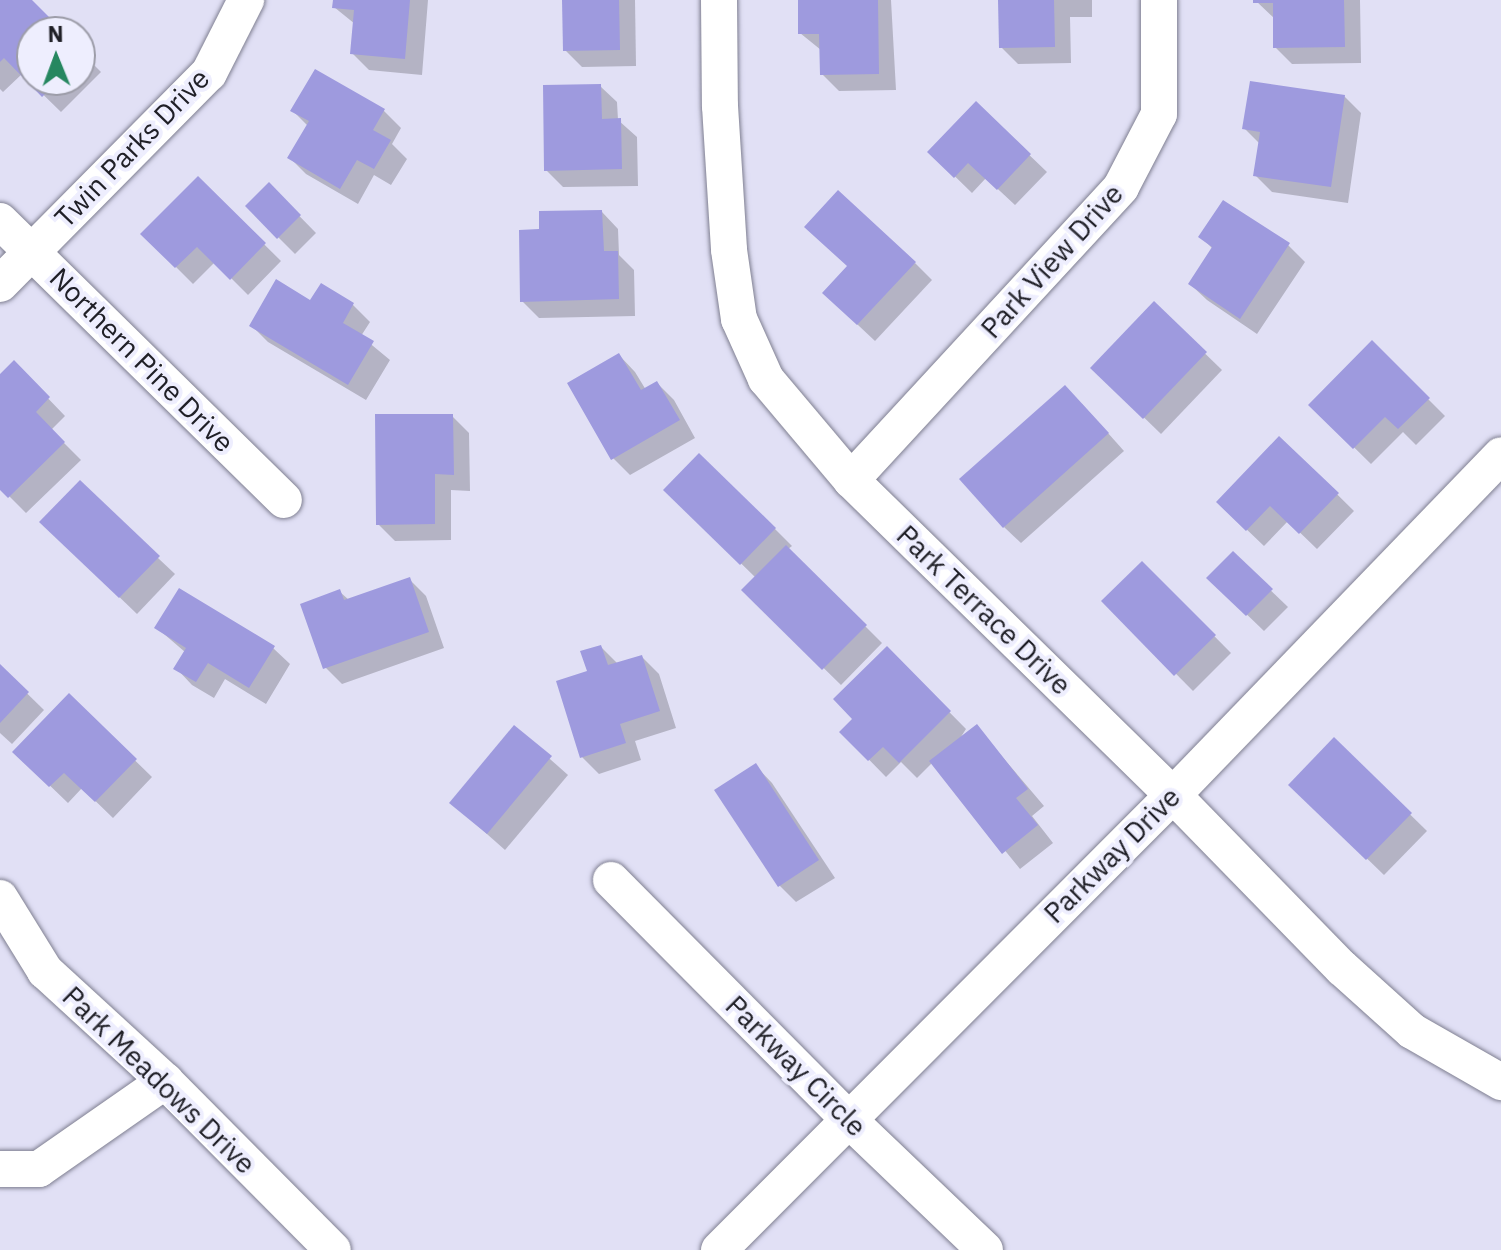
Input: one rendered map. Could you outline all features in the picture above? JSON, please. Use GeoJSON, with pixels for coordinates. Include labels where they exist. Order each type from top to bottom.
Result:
{"type":"FeatureCollection","features":[{"type":"Feature","properties":{"kind":"street","name":"Twin Parks Drive"},"geometry":{"type":"LineString","coordinates":[[0,284],[209,73],[246,0]]}},
{"type":"Feature","properties":{"kind":"street","name":"Park Terrace Drive"},"geometry":{"type":"LineString","coordinates":[[719,0],[720,106],[729,250],[739,319],[766,379],[851,480],[1173,795],[1342,968],[1412,1031],[1501,1082]]}},
{"type":"Feature","properties":{"kind":"street","name":"Park View Drive"},"geometry":{"type":"LineString","coordinates":[[851,480],[1121,187],[1159,114],[1159,0]]}},
{"type":"Feature","properties":{"kind":"street","name":"Northern Pine Drive"},"geometry":{"type":"LineString","coordinates":[[0,221],[284,500]]}},
{"type":"Feature","properties":{"kind":"street","name":"Parkway Drive"},"geometry":{"type":"LineString","coordinates":[[719,1250],[1173,795],[1501,455]]}},
{"type":"Feature","properties":{"kind":"street","name":"Parkway Circle"},"geometry":{"type":"LineString","coordinates":[[611,880],[849,1120],[985,1250]]}},
{"type":"Feature","properties":{"kind":"street","name":"Park Meadows Drive"},"geometry":{"type":"LineString","coordinates":[[0,898],[45,971],[165,1081],[333,1250]]}},
{"type":"Feature","properties":{"kind":"street"},"geometry":{"type":"LineString","coordinates":[[0,1169],[39,1169],[165,1081]]}},
{"type":"Feature","properties":{"kind":"building"},"geometry":{"type":"Polygon","coordinates":[[[0,0],[32,0],[48,16],[16,16],[16,70],[4,58],[0,62],[0,0]]]}},
{"type":"Feature","properties":{"kind":"building"},"geometry":{"type":"Polygon","coordinates":[[[333,0],[410,0],[405,59],[350,54],[354,10],[332,8],[333,0]]]}},
{"type":"Feature","properties":{"kind":"building"},"geometry":{"type":"Polygon","coordinates":[[[562,0],[619,0],[620,50],[563,51],[562,0]]]}},
{"type":"Feature","properties":{"kind":"building"},"geometry":{"type":"Polygon","coordinates":[[[798,0],[878,0],[879,74],[820,75],[819,34],[798,34],[798,0]]]}},
{"type":"Feature","properties":{"kind":"building"},"geometry":{"type":"Polygon","coordinates":[[[998,0],[1054,0],[1055,47],[999,48],[998,0]]]}},
{"type":"Feature","properties":{"kind":"building"},"geometry":{"type":"Polygon","coordinates":[[[1253,0],[1344,0],[1345,47],[1273,48],[1273,3],[1253,3],[1253,0]]]}},
{"type":"Feature","properties":{"kind":"building"},"geometry":{"type":"Polygon","coordinates":[[[315,69],[385,109],[373,130],[391,140],[374,169],[357,160],[340,189],[287,158],[309,121],[290,111],[315,69]]]}},
{"type":"Feature","properties":{"kind":"building"},"geometry":{"type":"Polygon","coordinates":[[[1250,81],[1345,95],[1331,187],[1253,176],[1260,132],[1242,129],[1250,81]]]}},
{"type":"Feature","properties":{"kind":"building"},"geometry":{"type":"Polygon","coordinates":[[[601,84],[602,119],[621,118],[622,169],[544,171],[543,85],[601,84]]]}},
{"type":"Feature","properties":{"kind":"building"},"geometry":{"type":"Polygon","coordinates":[[[976,101],[1031,154],[997,190],[968,163],[954,178],[927,152],[976,101]]]}},
{"type":"Feature","properties":{"kind":"building"},"geometry":{"type":"Polygon","coordinates":[[[198,176],[266,243],[230,280],[197,247],[175,268],[140,234],[198,176]]]}},
{"type":"Feature","properties":{"kind":"building"},"geometry":{"type":"Polygon","coordinates":[[[269,182],[301,215],[277,239],[245,206],[269,182]]]}},
{"type":"Feature","properties":{"kind":"building"},"geometry":{"type":"Polygon","coordinates":[[[838,190],[916,262],[857,325],[822,293],[847,266],[804,227],[838,190]]]}},
{"type":"Feature","properties":{"kind":"building"},"geometry":{"type":"Polygon","coordinates":[[[1223,200],[1290,243],[1240,319],[1188,284],[1212,247],[1198,237],[1223,200]]]}},
{"type":"Feature","properties":{"kind":"building"},"geometry":{"type":"Polygon","coordinates":[[[602,210],[604,251],[618,251],[619,299],[520,302],[519,230],[539,229],[539,211],[602,210]]]}},
{"type":"Feature","properties":{"kind":"building"},"geometry":{"type":"Polygon","coordinates":[[[276,279],[310,300],[321,283],[354,303],[343,323],[374,341],[348,385],[249,326],[276,279]]]}},
{"type":"Feature","properties":{"kind":"building"},"geometry":{"type":"Polygon","coordinates":[[[1154,301],[1207,352],[1143,419],[1090,368],[1154,301]]]}},
{"type":"Feature","properties":{"kind":"building"},"geometry":{"type":"Polygon","coordinates":[[[1372,340],[1430,398],[1398,429],[1385,417],[1353,449],[1308,405],[1372,340]]]}},
{"type":"Feature","properties":{"kind":"building"},"geometry":{"type":"Polygon","coordinates":[[[619,353],[641,390],[657,381],[680,420],[611,460],[567,383],[619,353]]]}},
{"type":"Feature","properties":{"kind":"building"},"geometry":{"type":"Polygon","coordinates":[[[14,360],[50,397],[36,412],[65,442],[8,498],[0,490],[0,374],[14,360]]]}},
{"type":"Feature","properties":{"kind":"building"},"geometry":{"type":"Polygon","coordinates":[[[1065,385],[1109,433],[1003,528],[959,479],[1065,385]]]}},
{"type":"Feature","properties":{"kind":"building"},"geometry":{"type":"Polygon","coordinates":[[[375,414],[453,414],[454,475],[435,474],[435,524],[376,525],[375,414]]]}},
{"type":"Feature","properties":{"kind":"building"},"geometry":{"type":"Polygon","coordinates":[[[1279,436],[1339,493],[1299,534],[1270,506],[1246,531],[1216,502],[1279,436]]]}},
{"type":"Feature","properties":{"kind":"building"},"geometry":{"type":"Polygon","coordinates":[[[699,453],[776,528],[740,565],[663,490],[699,453]]]}},
{"type":"Feature","properties":{"kind":"building"},"geometry":{"type":"Polygon","coordinates":[[[80,480],[160,556],[119,598],[39,522],[80,480]]]}},
{"type":"Feature","properties":{"kind":"building"},"geometry":{"type":"Polygon","coordinates":[[[786,545],[867,625],[822,670],[741,590],[786,545]]]}},
{"type":"Feature","properties":{"kind":"building"},"geometry":{"type":"Polygon","coordinates":[[[1233,551],[1273,589],[1246,616],[1206,578],[1233,551]]]}},
{"type":"Feature","properties":{"kind":"building"},"geometry":{"type":"Polygon","coordinates":[[[1142,561],[1216,635],[1174,676],[1101,601],[1142,561]]]}},
{"type":"Feature","properties":{"kind":"building"},"geometry":{"type":"Polygon","coordinates":[[[410,577],[429,632],[323,669],[300,604],[340,589],[344,600],[410,577]]]}},
{"type":"Feature","properties":{"kind":"building"},"geometry":{"type":"Polygon","coordinates":[[[179,588],[275,646],[249,688],[208,663],[196,682],[173,669],[186,648],[154,628],[179,588]]]}},
{"type":"Feature","properties":{"kind":"building"},"geometry":{"type":"Polygon","coordinates":[[[601,645],[608,665],[642,655],[660,711],[620,724],[626,743],[580,758],[556,681],[587,671],[580,651],[601,645]]]}},
{"type":"Feature","properties":{"kind":"building"},"geometry":{"type":"Polygon","coordinates":[[[887,646],[951,711],[899,763],[883,747],[868,761],[839,732],[852,719],[833,699],[887,646]]]}},
{"type":"Feature","properties":{"kind":"building"},"geometry":{"type":"Polygon","coordinates":[[[0,664],[29,692],[0,723],[0,664]]]}},
{"type":"Feature","properties":{"kind":"building"},"geometry":{"type":"Polygon","coordinates":[[[69,693],[137,759],[95,802],[64,773],[49,787],[12,752],[69,693]]]}},
{"type":"Feature","properties":{"kind":"building"},"geometry":{"type":"Polygon","coordinates":[[[977,724],[1028,789],[1016,798],[1038,825],[1002,854],[929,761],[977,724]]]}},
{"type":"Feature","properties":{"kind":"building"},"geometry":{"type":"Polygon","coordinates":[[[514,725],[552,756],[487,834],[449,803],[514,725]]]}},
{"type":"Feature","properties":{"kind":"building"},"geometry":{"type":"Polygon","coordinates":[[[1334,737],[1412,813],[1366,860],[1288,785],[1334,737]]]}},
{"type":"Feature","properties":{"kind":"building"},"geometry":{"type":"Polygon","coordinates":[[[756,763],[819,860],[778,887],[714,790],[756,763]]]}}]}
